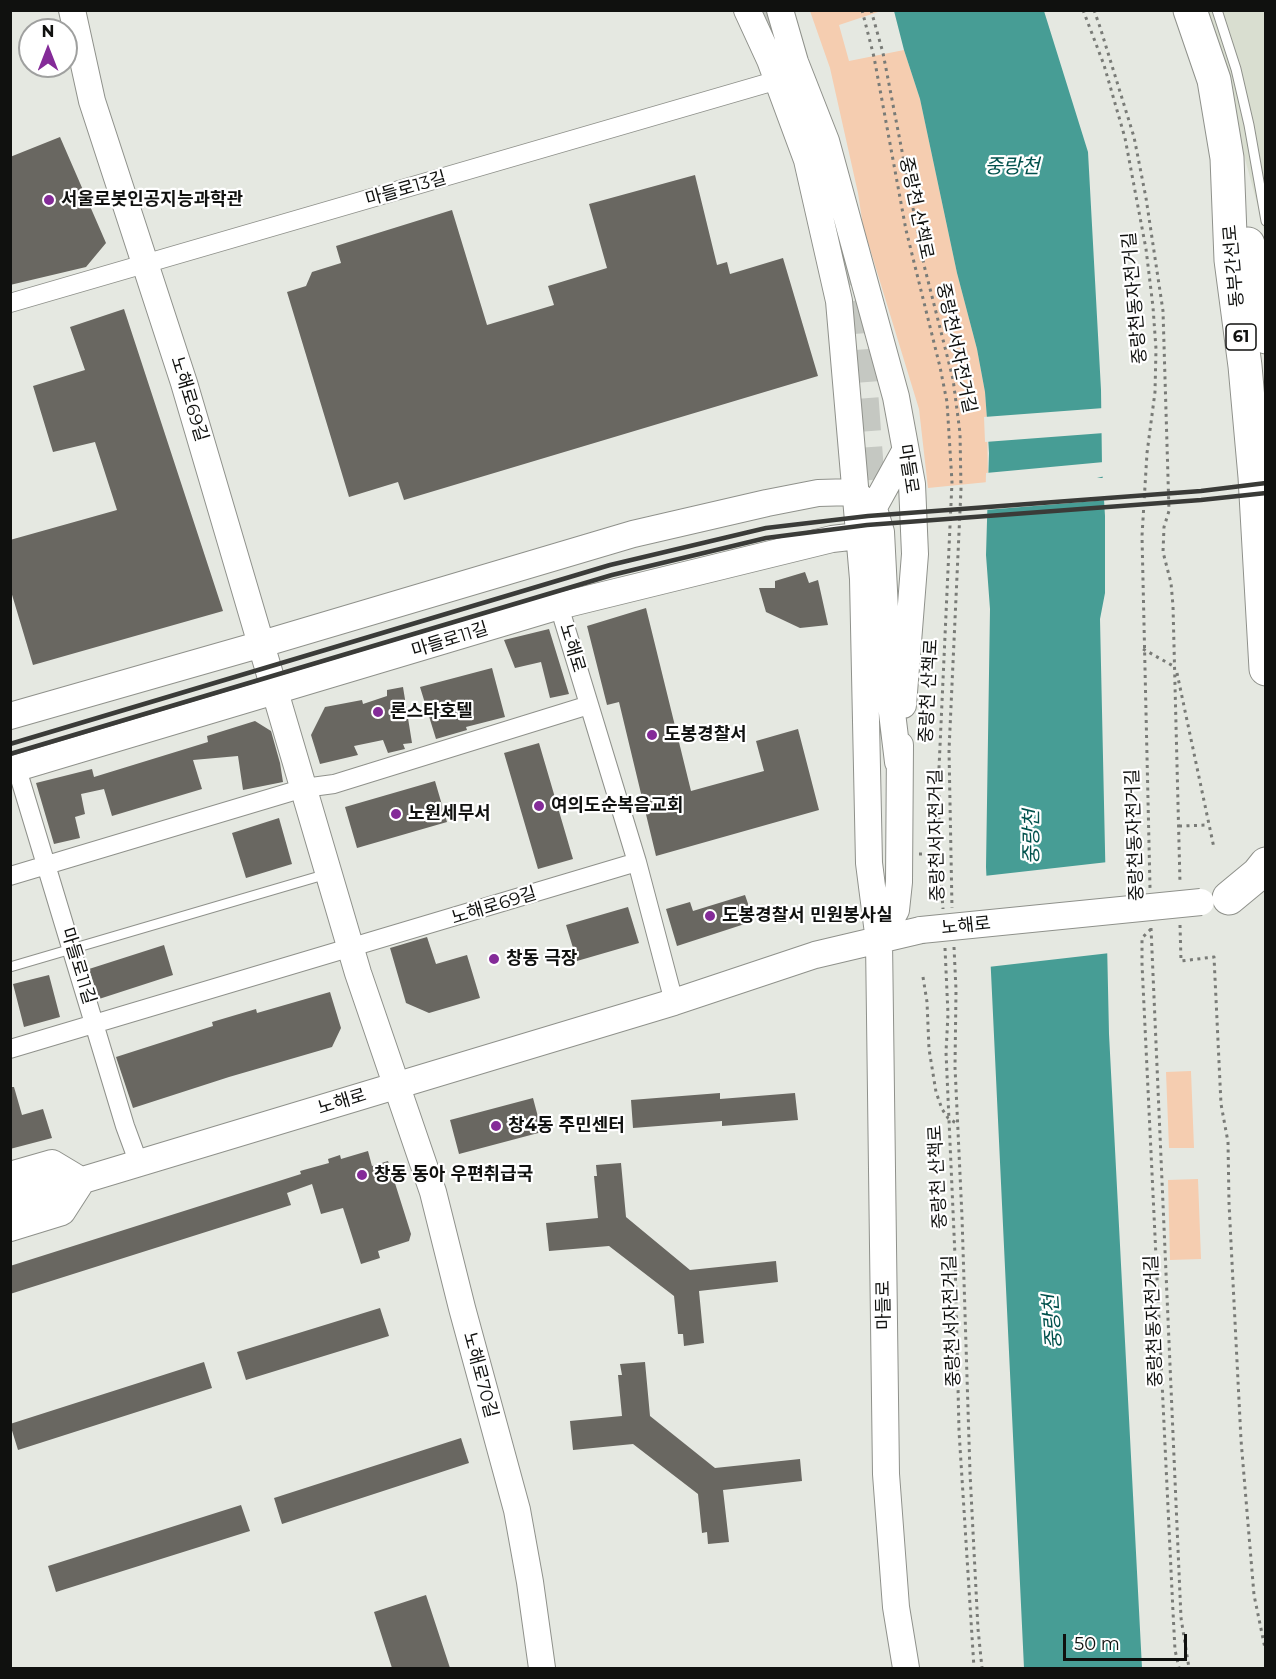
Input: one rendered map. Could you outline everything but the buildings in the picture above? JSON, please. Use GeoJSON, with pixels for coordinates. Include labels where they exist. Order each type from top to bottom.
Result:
{"type":"FeatureCollection","features":[{"type":"Feature","properties":{"kind":"highway","name":"동부간선로"},"geometry":{"type":"LineString","coordinates":[[1190,10],[1214,80],[1227,158],[1231,260],[1245,366],[1255,477],[1266,669]]}},
{"type":"Feature","properties":{"kind":"highway"},"geometry":{"type":"LineString","coordinates":[[1227,158],[1263,309],[1266,336]]}},
{"type":"Feature","properties":{"kind":"highway"},"geometry":{"type":"LineString","coordinates":[[1197,903],[1258,874],[1266,864]]}},
{"type":"Feature","properties":{"kind":"main road","name":"노해로69길"},"geometry":{"type":"LineString","coordinates":[[72,10],[92,101],[184,383],[351,949],[397,1086]]}},
{"type":"Feature","properties":{"kind":"main road","name":"마들로"},"geometry":{"type":"LineString","coordinates":[[747,10],[786,71],[826,141],[896,397],[912,484],[915,554],[898,762],[899,882],[896,910],[879,941]]}},
{"type":"Feature","properties":{"kind":"main road","name":"마들로"},"geometry":{"type":"LineString","coordinates":[[780,10],[786,71],[839,301],[863,579],[869,863],[879,941],[886,1474],[896,1606],[906,1668]]}},
{"type":"Feature","properties":{"kind":"main road"},"geometry":{"type":"LineString","coordinates":[[858,536],[905,451]]}},
{"type":"Feature","properties":{"kind":"main road"},"geometry":{"type":"LineString","coordinates":[[10,716],[633,534],[818,493],[854,492],[874,509],[881,532],[889,688],[898,762]]}},
{"type":"Feature","properties":{"kind":"main road","name":"마들로11길"},"geometry":{"type":"LineString","coordinates":[[14,770],[560,606],[812,544],[858,536]]}},
{"type":"Feature","properties":{"kind":"main road"},"geometry":{"type":"LineString","coordinates":[[812,544],[840,549],[851,559],[863,579]]}},
{"type":"Feature","properties":{"kind":"main road","name":"노해로"},"geometry":{"type":"LineString","coordinates":[[10,1202],[674,1002],[814,956],[921,930],[1197,903],[1266,891]]}},
{"type":"Feature","properties":{"kind":"main road","name":"노해로70길"},"geometry":{"type":"LineString","coordinates":[[397,1086],[433,1192],[517,1510],[543,1668]]}},
{"type":"Feature","properties":{"kind":"main road"},"geometry":{"type":"LineString","coordinates":[[10,1175],[52,1163],[82,1181],[62,1212],[10,1228]]}},
{"type":"Feature","properties":{"kind":"street","name":"마들로13길"},"geometry":{"type":"LineString","coordinates":[[10,303],[786,71]]}},
{"type":"Feature","properties":{"kind":"street","name":"노해로"},"geometry":{"type":"LineString","coordinates":[[560,606],[637,862],[674,1002]]}},
{"type":"Feature","properties":{"kind":"street"},"geometry":{"type":"LineString","coordinates":[[10,876],[304,788],[334,784],[589,705]]}},
{"type":"Feature","properties":{"kind":"street","name":"마들로11길"},"geometry":{"type":"LineString","coordinates":[[14,770],[47,865],[139,1164]]}},
{"type":"Feature","properties":{"kind":"street","name":"노해로69길"},"geometry":{"type":"LineString","coordinates":[[10,1049],[637,862]]}},
{"type":"Feature","properties":{"kind":"lane"},"geometry":{"type":"LineString","coordinates":[[1217,10],[1236,69],[1249,125],[1266,221]]}},
{"type":"Feature","properties":{"kind":"lane"},"geometry":{"type":"LineString","coordinates":[[10,967],[329,873]]}},
{"type":"Feature","properties":{"kind":"path","name":"중랑천 산책로"},"geometry":{"type":"LineString","coordinates":[[862,10],[874,57],[906,230],[940,367],[949,422],[952,482],[939,768],[939,853],[943,912]]}},
{"type":"Feature","properties":{"kind":"path","name":"중랑천동자전거길"},"geometry":{"type":"LineString","coordinates":[[1083,10],[1104,65],[1125,138],[1146,249],[1153,308],[1156,349],[1155,392],[1147,453],[1142,536],[1150,897]]}},
{"type":"Feature","properties":{"kind":"path"},"geometry":{"type":"LineString","coordinates":[[1094,10],[1134,137],[1146,198],[1163,311],[1169,511],[1164,527],[1163,552],[1171,583],[1176,668],[1179,826],[1197,903],[1181,961],[1214,957],[1221,1104],[1228,1142],[1241,1450],[1254,1595],[1266,1653]]}},
{"type":"Feature","properties":{"kind":"path","name":"중랑천서자전거길"},"geometry":{"type":"LineString","coordinates":[[872,12],[883,53],[924,265],[952,379],[960,433],[961,489],[950,750],[952,914]]}},
{"type":"Feature","properties":{"kind":"path"},"geometry":{"type":"LineString","coordinates":[[1143,649],[1176,668],[1214,848]]}},
{"type":"Feature","properties":{"kind":"path"},"geometry":{"type":"LineString","coordinates":[[1179,826],[1208,825]]}},
{"type":"Feature","properties":{"kind":"path"},"geometry":{"type":"LineString","coordinates":[[919,854],[950,853]]}},
{"type":"Feature","properties":{"kind":"path","name":"중랑천동자전거길"},"geometry":{"type":"LineString","coordinates":[[1151,918],[1180,1606],[1189,1668]]}},
{"type":"Feature","properties":{"kind":"path"},"geometry":{"type":"LineString","coordinates":[[1151,928],[1142,938],[1142,957],[1175,1650],[1179,1668]]}},
{"type":"Feature","properties":{"kind":"path","name":"중랑천서자전거길"},"geometry":{"type":"LineString","coordinates":[[954,947],[955,1056],[971,1484],[982,1668]]}},
{"type":"Feature","properties":{"kind":"path","name":"중랑천 산책로"},"geometry":{"type":"LineString","coordinates":[[945,948],[948,1014],[946,1052],[955,1256],[959,1431],[974,1668]]}},
{"type":"Feature","properties":{"kind":"path"},"geometry":{"type":"LineString","coordinates":[[923,977],[932,1076],[942,1108],[948,1118],[958,1124]]}},
{"type":"Feature","properties":{"kind":"shaded area"},"geometry":{"type":"Polygon","coordinates":[[[810,11],[881,11],[839,25],[849,61],[904,50],[920,99],[957,273],[977,349],[985,392],[988,482],[928,488],[919,409],[863,226],[858,193],[830,68],[810,11]]]}},
{"type":"Feature","properties":{"kind":"shaded area"},"geometry":{"type":"Polygon","coordinates":[[[1205,11],[1265,11],[1265,242],[1264,229],[1205,11]]]}},
{"type":"Feature","properties":{"kind":"shaded area"},"geometry":{"type":"Polygon","coordinates":[[[1191,1071],[1194,1148],[1169,1148],[1166,1072],[1191,1071]]]}},
{"type":"Feature","properties":{"kind":"shaded area"},"geometry":{"type":"Polygon","coordinates":[[[1198,1179],[1201,1259],[1170,1260],[1168,1180],[1198,1179]]]}},
{"type":"Feature","properties":{"kind":"water","name":"중랑천"},"geometry":{"type":"Polygon","coordinates":[[[894,11],[1044,11],[1088,152],[1101,390],[1105,516],[1105,593],[1100,619],[1109,1034],[1142,1668],[1024,1668],[986,867],[990,609],[986,555],[989,453],[985,392],[920,99],[894,11]]]}},
{"type":"Feature","properties":{"kind":"pier"},"geometry":{"type":"Polygon","coordinates":[[[1104,408],[1104,433],[985,442],[984,417],[1104,408]]]}},
{"type":"Feature","properties":{"kind":"pier"},"geometry":{"type":"Polygon","coordinates":[[[1104,462],[1105,476],[1097,478],[1105,478],[1107,500],[985,510],[986,473],[1104,462]]]}},
{"type":"Feature","properties":{"kind":"pier"},"geometry":{"type":"Polygon","coordinates":[[[1108,862],[1110,953],[988,967],[984,876],[1108,862]]]}},
{"type":"Feature","properties":{"kind":"tunnel"},"geometry":{"type":"LineString","coordinates":[[766,10],[786,59]]}},
{"type":"Feature","properties":{"kind":"tunnel"},"geometry":{"type":"LineString","coordinates":[[833,205],[857,330],[872,532]]}},
{"type":"Feature","properties":{"kind":"railway"},"geometry":{"type":"LineString","coordinates":[[10,744],[610,565],[766,528],[868,516],[1201,491],[1266,483]]}},
{"type":"Feature","properties":{"kind":"railway"},"geometry":{"type":"LineString","coordinates":[[10,754],[612,575],[766,538],[867,525],[1266,493]]}},
{"type":"Feature","properties":{"kind":"place","name":"서울로봇인공지능과학관"},"geometry":{"type":"Point","coordinates":[49,200]}},
{"type":"Feature","properties":{"kind":"place","name":"론스타호텔"},"geometry":{"type":"Point","coordinates":[378,712]}},
{"type":"Feature","properties":{"kind":"place","name":"도봉경찰서"},"geometry":{"type":"Point","coordinates":[652,735]}},
{"type":"Feature","properties":{"kind":"place","name":"여의도순복음교회"},"geometry":{"type":"Point","coordinates":[539,806]}},
{"type":"Feature","properties":{"kind":"place","name":"노원세무서"},"geometry":{"type":"Point","coordinates":[396,814]}},
{"type":"Feature","properties":{"kind":"place","name":"도봉경찰서 민원봉사실"},"geometry":{"type":"Point","coordinates":[710,916]}},
{"type":"Feature","properties":{"kind":"place","name":"창동 극장"},"geometry":{"type":"Point","coordinates":[494,959]}},
{"type":"Feature","properties":{"kind":"place","name":"창4동 주민센터"},"geometry":{"type":"Point","coordinates":[496,1126]}},
{"type":"Feature","properties":{"kind":"place","name":"창동 동아 우편취급국"},"geometry":{"type":"Point","coordinates":[362,1175]}}]}
